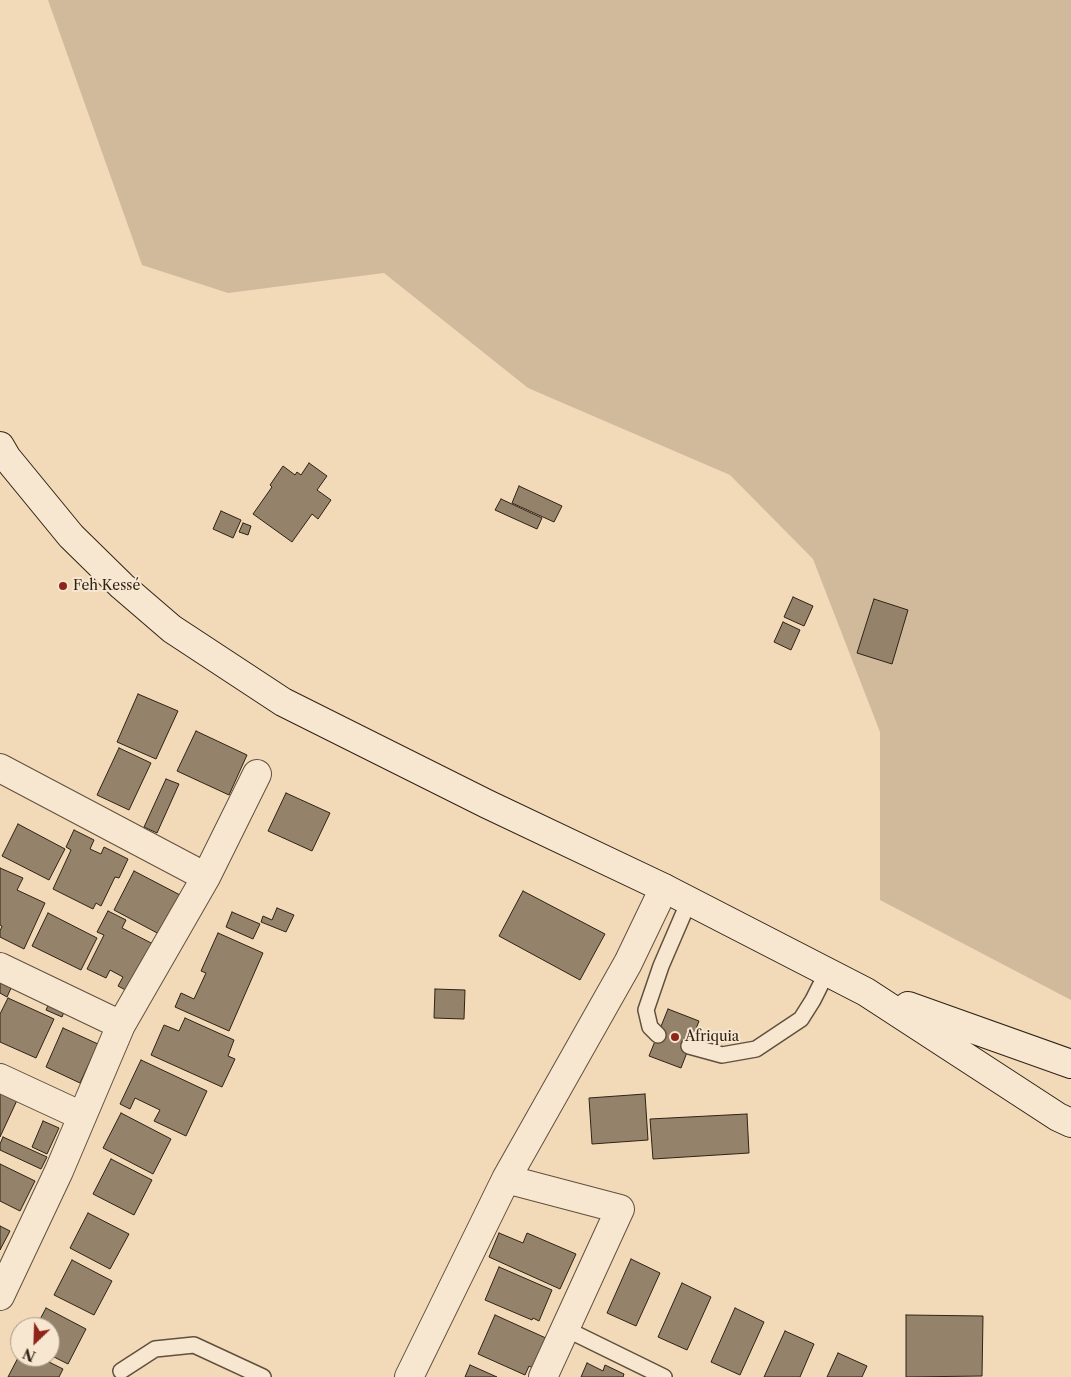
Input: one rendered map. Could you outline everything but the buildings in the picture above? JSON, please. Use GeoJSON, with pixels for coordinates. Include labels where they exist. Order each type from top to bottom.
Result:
{"type":"FeatureCollection","features":[{"type":"Feature","properties":{"kind":"street"},"geometry":{"type":"LineString","coordinates":[[2,456],[71,536],[122,586],[172,629],[283,702],[373,748],[664,888],[866,992],[1058,1117],[1071,1123]]}},
{"type":"Feature","properties":{"kind":"street"},"geometry":{"type":"LineString","coordinates":[[0,768],[206,877]]}},
{"type":"Feature","properties":{"kind":"street"},"geometry":{"type":"LineString","coordinates":[[0,1296],[59,1171],[121,1025],[206,877],[257,774]]}},
{"type":"Feature","properties":{"kind":"street"},"geometry":{"type":"LineString","coordinates":[[409,1377],[506,1179],[628,963],[664,888]]}},
{"type":"Feature","properties":{"kind":"street"},"geometry":{"type":"LineString","coordinates":[[0,966],[121,1025]]}},
{"type":"Feature","properties":{"kind":"street"},"geometry":{"type":"LineString","coordinates":[[866,992],[1071,1064]]}},
{"type":"Feature","properties":{"kind":"street"},"geometry":{"type":"LineString","coordinates":[[0,1078],[82,1116]]}},
{"type":"Feature","properties":{"kind":"street"},"geometry":{"type":"LineString","coordinates":[[506,1179],[620,1209],[543,1377]]}},
{"type":"Feature","properties":{"kind":"lane"},"geometry":{"type":"LineString","coordinates":[[658,1035],[650,1027],[646,1010],[661,966],[688,901]]}},
{"type":"Feature","properties":{"kind":"lane"},"geometry":{"type":"LineString","coordinates":[[689,1046],[722,1055],[756,1049],[801,1019],[827,972]]}},
{"type":"Feature","properties":{"kind":"lane"},"geometry":{"type":"LineString","coordinates":[[566,1329],[664,1377]]}},
{"type":"Feature","properties":{"kind":"lane"},"geometry":{"type":"LineString","coordinates":[[121,1371],[155,1348],[194,1345],[263,1377]]}},
{"type":"Feature","properties":{"kind":"shaded area"},"geometry":{"type":"Polygon","coordinates":[[[48,0],[1071,0],[1071,1000],[880,900],[880,732],[813,559],[730,475],[528,388],[384,273],[228,293],[142,265],[48,0]]]}},
{"type":"Feature","properties":{"kind":"place","name":"Feh Kessé"},"geometry":{"type":"Point","coordinates":[63,586]}},
{"type":"Feature","properties":{"kind":"place","name":"Afriquia"},"geometry":{"type":"Point","coordinates":[675,1037]}}]}
